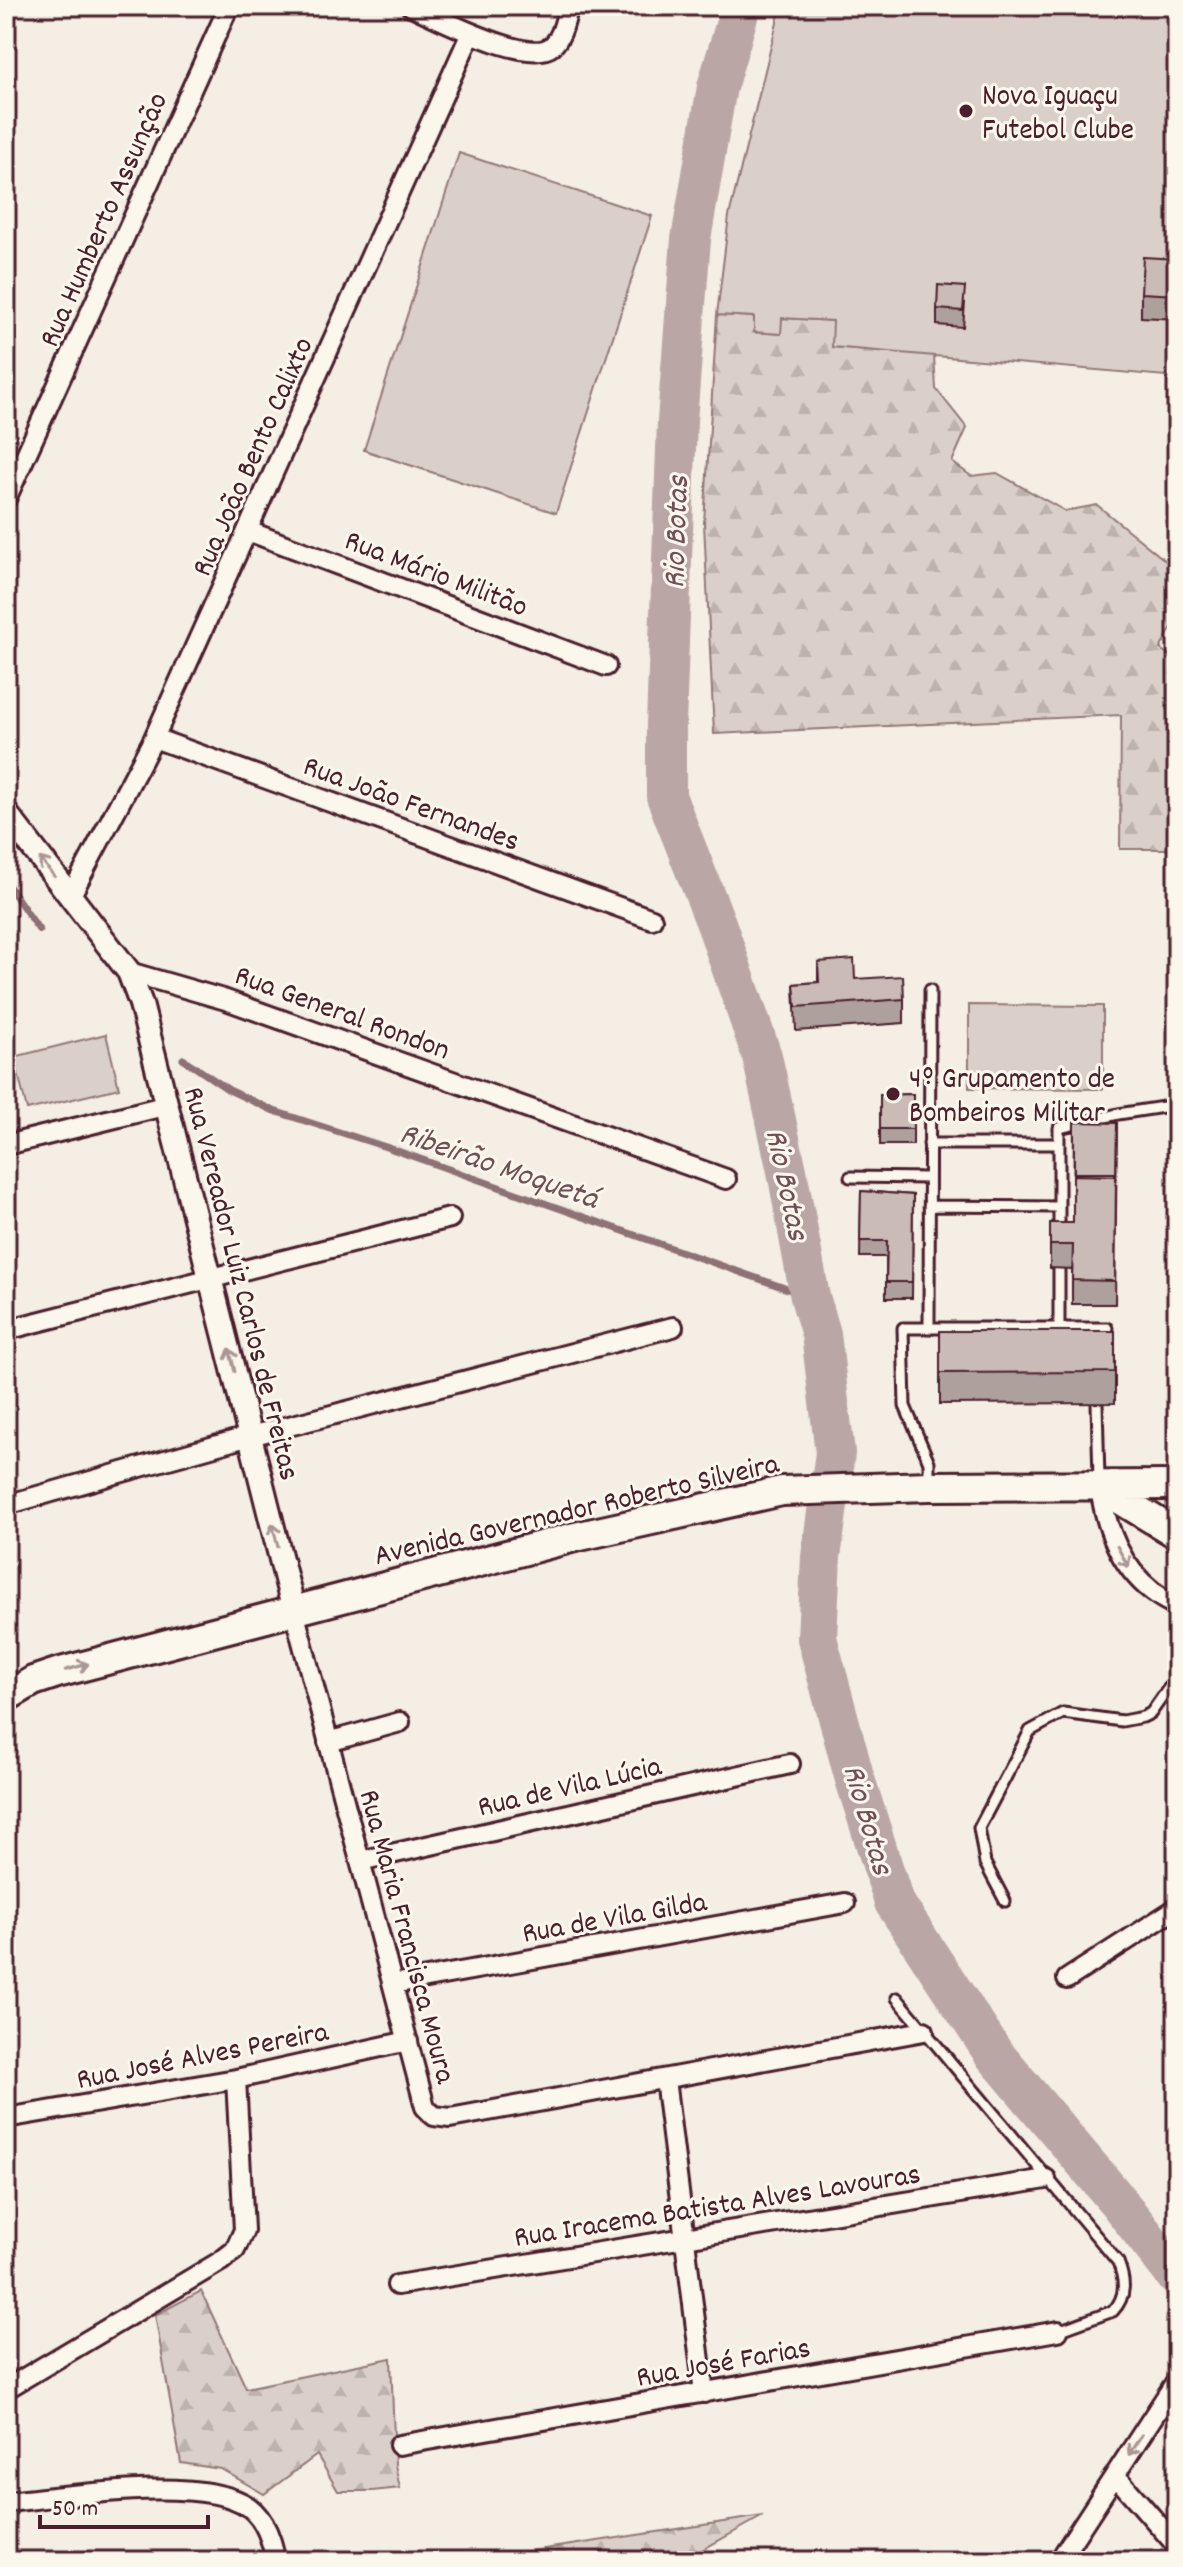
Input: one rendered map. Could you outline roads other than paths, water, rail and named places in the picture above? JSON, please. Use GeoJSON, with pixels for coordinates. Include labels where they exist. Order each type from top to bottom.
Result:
{"type":"FeatureCollection","features":[{"type":"Feature","properties":{"kind":"main road","name":"Avenida Governador Roberto Silveira"},"geometry":{"type":"LineString","coordinates":[[6,1697],[33,1681],[57,1673],[571,1538],[782,1491],[929,1486],[1177,1485]]}},
{"type":"Feature","properties":{"kind":"main road"},"geometry":{"type":"LineString","coordinates":[[1100,1487],[1177,1534]]}},
{"type":"Feature","properties":{"kind":"street","name":"Rua Humberto Assunção"},"geometry":{"type":"LineString","coordinates":[[6,499],[229,6]]}},
{"type":"Feature","properties":{"kind":"street"},"geometry":{"type":"LineString","coordinates":[[411,6],[471,33],[535,52],[552,45],[561,34],[569,6]]}},
{"type":"Feature","properties":{"kind":"street","name":"Rua João Bento Calixto"},"geometry":{"type":"LineString","coordinates":[[70,897],[154,738],[471,33]]}},
{"type":"Feature","properties":{"kind":"street","name":"Rua Mário Militão"},"geometry":{"type":"LineString","coordinates":[[248,531],[606,666]]}},
{"type":"Feature","properties":{"kind":"street","name":"Rua João Fernandes"},"geometry":{"type":"LineString","coordinates":[[154,738],[652,919]]}},
{"type":"Feature","properties":{"kind":"street"},"geometry":{"type":"LineString","coordinates":[[6,813],[129,972]]}},
{"type":"Feature","properties":{"kind":"street","name":"Rua Vereador Luiz Carlos de Freitas"},"geometry":{"type":"LineString","coordinates":[[129,972],[151,1035],[294,1611]]}},
{"type":"Feature","properties":{"kind":"street","name":"Rua General Rondon"},"geometry":{"type":"LineString","coordinates":[[129,972],[226,1000],[726,1179]]}},
{"type":"Feature","properties":{"kind":"street"},"geometry":{"type":"LineString","coordinates":[[6,1145],[168,1105]]}},
{"type":"Feature","properties":{"kind":"street"},"geometry":{"type":"LineString","coordinates":[[6,1330],[450,1218]]}},
{"type":"Feature","properties":{"kind":"street"},"geometry":{"type":"LineString","coordinates":[[6,1505],[250,1436],[673,1327]]}},
{"type":"Feature","properties":{"kind":"street"},"geometry":{"type":"LineString","coordinates":[[1100,1487],[1109,1529],[1129,1569],[1150,1590],[1177,1606]]}},
{"type":"Feature","properties":{"kind":"street","name":"Rua Maria Francisca Moura"},"geometry":{"type":"LineString","coordinates":[[294,1611],[425,2107],[439,2118],[924,2031]]}},
{"type":"Feature","properties":{"kind":"street"},"geometry":{"type":"LineString","coordinates":[[328,1742],[400,1722]]}},
{"type":"Feature","properties":{"kind":"street","name":"Rua de Vila Lúcia"},"geometry":{"type":"LineString","coordinates":[[360,1861],[790,1764]]}},
{"type":"Feature","properties":{"kind":"street","name":"Rua de Vila Gilda"},"geometry":{"type":"LineString","coordinates":[[393,1984],[845,1903]]}},
{"type":"Feature","properties":{"kind":"street"},"geometry":{"type":"LineString","coordinates":[[1067,1979],[1177,1908]]}},
{"type":"Feature","properties":{"kind":"street","name":"Rua José Alves Pereira"},"geometry":{"type":"LineString","coordinates":[[6,2118],[236,2079],[408,2041]]}},
{"type":"Feature","properties":{"kind":"street"},"geometry":{"type":"LineString","coordinates":[[6,2389],[234,2252],[244,2230],[236,2079]]}},
{"type":"Feature","properties":{"kind":"street"},"geometry":{"type":"LineString","coordinates":[[665,2079],[704,2393]]}},
{"type":"Feature","properties":{"kind":"street","name":"Rua Iracema Batista Alves Lavouras"},"geometry":{"type":"LineString","coordinates":[[397,2285],[1046,2179]]}},
{"type":"Feature","properties":{"kind":"street","name":"Rua José Farias"},"geometry":{"type":"LineString","coordinates":[[399,2445],[1058,2331]]}},
{"type":"Feature","properties":{"kind":"street"},"geometry":{"type":"LineString","coordinates":[[1059,2561],[1177,2380]]}},
{"type":"Feature","properties":{"kind":"street"},"geometry":{"type":"LineString","coordinates":[[1115,2475],[1177,2546]]}},
{"type":"Feature","properties":{"kind":"street"},"geometry":{"type":"LineString","coordinates":[[6,2502],[162,2489],[224,2496],[248,2506],[259,2517],[267,2530],[275,2561]]}},
{"type":"Feature","properties":{"kind":"lane"},"geometry":{"type":"LineString","coordinates":[[929,1328],[930,990]]}},
{"type":"Feature","properties":{"kind":"lane"},"geometry":{"type":"LineString","coordinates":[[1059,1247],[1059,1128],[1118,1114],[1177,1105]]}},
{"type":"Feature","properties":{"kind":"lane"},"geometry":{"type":"LineString","coordinates":[[929,1144],[1059,1144]]}},
{"type":"Feature","properties":{"kind":"lane"},"geometry":{"type":"LineString","coordinates":[[850,1177],[929,1178]]}},
{"type":"Feature","properties":{"kind":"lane"},"geometry":{"type":"LineString","coordinates":[[929,1206],[1059,1207]]}},
{"type":"Feature","properties":{"kind":"lane"},"geometry":{"type":"LineString","coordinates":[[1059,1269],[1059,1328]]}},
{"type":"Feature","properties":{"kind":"lane"},"geometry":{"type":"LineString","coordinates":[[929,1486],[929,1462],[905,1406],[903,1328],[1102,1328],[1097,1339]]}},
{"type":"Feature","properties":{"kind":"lane"},"geometry":{"type":"LineString","coordinates":[[1097,1403],[1100,1487]]}},
{"type":"Feature","properties":{"kind":"lane"},"geometry":{"type":"LineString","coordinates":[[1005,1901],[985,1863],[979,1828],[1030,1731],[1063,1713],[1122,1721],[1143,1717],[1151,1713],[1177,1676]]}},
{"type":"Feature","properties":{"kind":"lane"},"geometry":{"type":"LineString","coordinates":[[897,1998],[1118,2262],[1123,2280],[1122,2300],[1113,2311],[1058,2331]]}},
{"type":"Feature","properties":{"kind":"waterway","name":"Rio Botas"},"geometry":{"type":"LineString","coordinates":[[741,6],[717,87],[691,239],[677,421],[666,796],[717,926],[762,1056],[810,1297],[821,1334],[835,1453],[821,1557],[817,1638],[854,1776],[894,1902],[994,2054],[1177,2277]]}},
{"type":"Feature","properties":{"kind":"waterway","name":"Ribeirão Moquetá"},"geometry":{"type":"LineString","coordinates":[[6,882],[39,930]]}},
{"type":"Feature","properties":{"kind":"waterway","name":"Ribeirão Moquetá"},"geometry":{"type":"LineString","coordinates":[[183,1059],[229,1090],[274,1111],[389,1148],[810,1297]]}},
{"type":"Feature","properties":{"kind":"place","name":"Nova Iguaçu Futebol Clube"},"geometry":{"type":"Point","coordinates":[966,111]}},
{"type":"Feature","properties":{"kind":"place","name":"4º Grupamento de Bombeiros Militar"},"geometry":{"type":"Point","coordinates":[893,1094]}}]}
